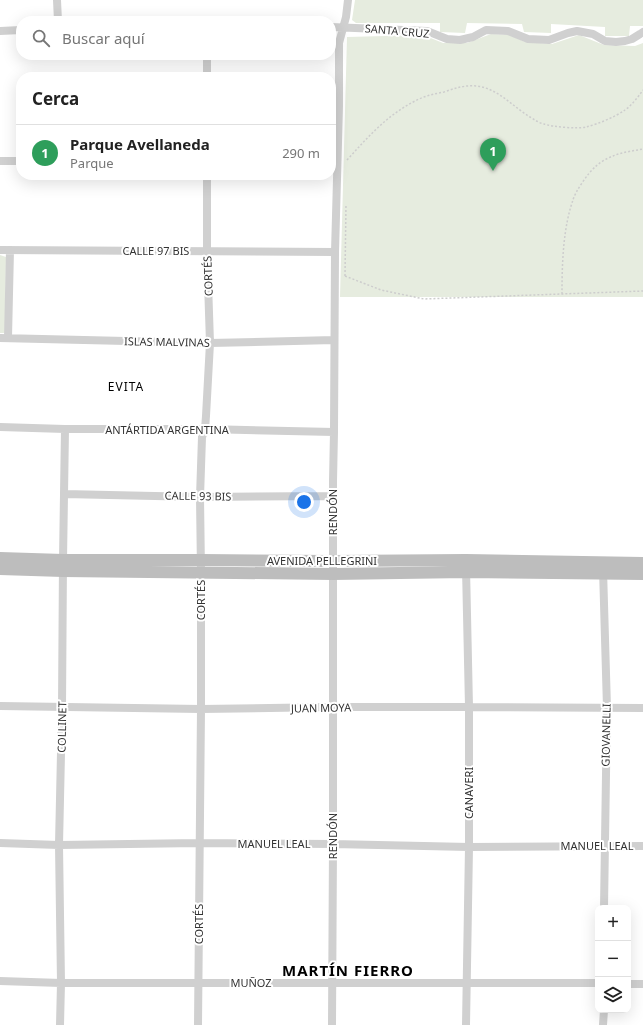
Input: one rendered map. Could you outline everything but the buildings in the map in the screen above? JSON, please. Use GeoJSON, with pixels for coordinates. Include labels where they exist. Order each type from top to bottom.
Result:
{"type":"FeatureCollection","features":[{"type":"Feature","properties":{"kind":"main road","name":"AVENIDA PELLEGRINI"},"geometry":{"type":"LineString","coordinates":[[0,558],[63,565],[201,572],[333,574],[466,566]]}},
{"type":"Feature","properties":{"kind":"main road","name":"AVENIDA PELLEGRINI"},"geometry":{"type":"LineString","coordinates":[[0,569],[200,560],[333,561],[466,566],[603,568],[643,574]]}},
{"type":"Feature","properties":{"kind":"main road","name":"AVENIDA PELLEGRINI"},"geometry":{"type":"LineString","coordinates":[[603,568],[643,563]]}},
{"type":"Feature","properties":{"kind":"street"},"geometry":{"type":"LineString","coordinates":[[57,0],[58,16]]}},
{"type":"Feature","properties":{"kind":"street","name":"RENDÓN"},"geometry":{"type":"LineString","coordinates":[[336,138],[339,106],[338,43],[346,17],[348,0]]}},
{"type":"Feature","properties":{"kind":"street","name":"SANTA CRUZ"},"geometry":{"type":"LineString","coordinates":[[336,27],[427,31],[447,39],[460,40],[473,37],[486,30],[508,31],[528,39],[549,40],[577,31],[593,34],[605,41],[625,42],[643,32]]}},
{"type":"Feature","properties":{"kind":"street"},"geometry":{"type":"LineString","coordinates":[[0,31],[16,30]]}},
{"type":"Feature","properties":{"kind":"street"},"geometry":{"type":"LineString","coordinates":[[207,60],[207,72]]}},
{"type":"Feature","properties":{"kind":"street"},"geometry":{"type":"LineString","coordinates":[[0,161],[16,160]]}},
{"type":"Feature","properties":{"kind":"street","name":"CORTÉS"},"geometry":{"type":"LineString","coordinates":[[198,1025],[201,709],[200,497],[202,437],[205,430],[210,343],[207,252],[207,180]]}},
{"type":"Feature","properties":{"kind":"street","name":"RENDÓN"},"geometry":{"type":"LineString","coordinates":[[332,1025],[334,180]]}},
{"type":"Feature","properties":{"kind":"street","name":"CALLE 97 BIS"},"geometry":{"type":"LineString","coordinates":[[0,250],[335,252]]}},
{"type":"Feature","properties":{"kind":"street"},"geometry":{"type":"LineString","coordinates":[[4,338],[10,250]]}},
{"type":"Feature","properties":{"kind":"street","name":"ISLAS MALVINAS"},"geometry":{"type":"LineString","coordinates":[[4,338],[210,343],[334,340]]}},
{"type":"Feature","properties":{"kind":"street","name":"ANTÁRTIDA ARGENTINA"},"geometry":{"type":"LineString","coordinates":[[0,427],[334,432]]}},
{"type":"Feature","properties":{"kind":"street","name":"COLLINET"},"geometry":{"type":"LineString","coordinates":[[60,1025],[59,845],[65,429]]}},
{"type":"Feature","properties":{"kind":"street","name":"CALLE 93 BIS"},"geometry":{"type":"LineString","coordinates":[[64,494],[200,497],[333,496]]}},
{"type":"Feature","properties":{"kind":"street","name":"CANAVERI"},"geometry":{"type":"LineString","coordinates":[[466,566],[469,707],[469,847],[466,1025]]}},
{"type":"Feature","properties":{"kind":"street","name":"GIOVANELLI"},"geometry":{"type":"LineString","coordinates":[[603,568],[607,708],[604,905]]}},
{"type":"Feature","properties":{"kind":"street","name":"JUAN MOYA"},"geometry":{"type":"LineString","coordinates":[[0,706],[201,709],[469,707],[643,708]]}},
{"type":"Feature","properties":{"kind":"street","name":"MANUEL LEAL"},"geometry":{"type":"LineString","coordinates":[[0,843],[59,845],[333,844],[469,847],[643,846]]}},
{"type":"Feature","properties":{"kind":"street","name":"MUÑOZ"},"geometry":{"type":"LineString","coordinates":[[0,982],[595,983]]}},
{"type":"Feature","properties":{"kind":"street"},"geometry":{"type":"LineString","coordinates":[[631,984],[643,984]]}},
{"type":"Feature","properties":{"kind":"street"},"geometry":{"type":"LineString","coordinates":[[603,1025],[604,1013]]}},
{"type":"Feature","properties":{"kind":"path"},"geometry":{"type":"LineString","coordinates":[[346,161],[375,130],[392,116],[415,101],[465,86],[478,86],[486,88],[500,94],[530,117],[544,124],[565,127],[585,127],[610,118],[625,110],[643,90]]}},
{"type":"Feature","properties":{"kind":"path"},"geometry":{"type":"LineString","coordinates":[[562,294],[563,255],[568,216],[573,198],[582,183],[595,167],[613,156],[643,149]]}},
{"type":"Feature","properties":{"kind":"path"},"geometry":{"type":"LineString","coordinates":[[346,200],[346,276]]}},
{"type":"Feature","properties":{"kind":"path"},"geometry":{"type":"LineString","coordinates":[[342,274],[381,290],[424,299],[643,291]]}},
{"type":"Feature","properties":{"kind":"shaded area"},"geometry":{"type":"Polygon","coordinates":[[[355,0],[643,0],[643,26],[630,26],[629,36],[605,36],[605,27],[551,24],[551,33],[524,32],[522,24],[467,23],[465,33],[440,32],[440,23],[356,23],[352,20],[355,0]]]}},
{"type":"Feature","properties":{"kind":"shaded area"},"geometry":{"type":"Polygon","coordinates":[[[491,34],[510,35],[525,42],[552,44],[579,35],[604,45],[635,46],[643,43],[643,297],[340,297],[347,37],[423,35],[443,43],[467,43],[491,34]]]}},
{"type":"Feature","properties":{"kind":"shaded area"},"geometry":{"type":"Polygon","coordinates":[[[0,255],[6,257],[5,333],[0,333],[0,255]]]}},
{"type":"Feature","properties":{"kind":"place","name":"Parque Avellaneda"},"geometry":{"type":"Point","coordinates":[493,171]}},
{"type":"Feature","properties":{"kind":"district","name":"EVITA"},"geometry":{"type":"Point","coordinates":[126,387]}},
{"type":"Feature","properties":{"kind":"district","name":"MARTÍN FIERRO"},"geometry":{"type":"Point","coordinates":[348,971]}}]}
